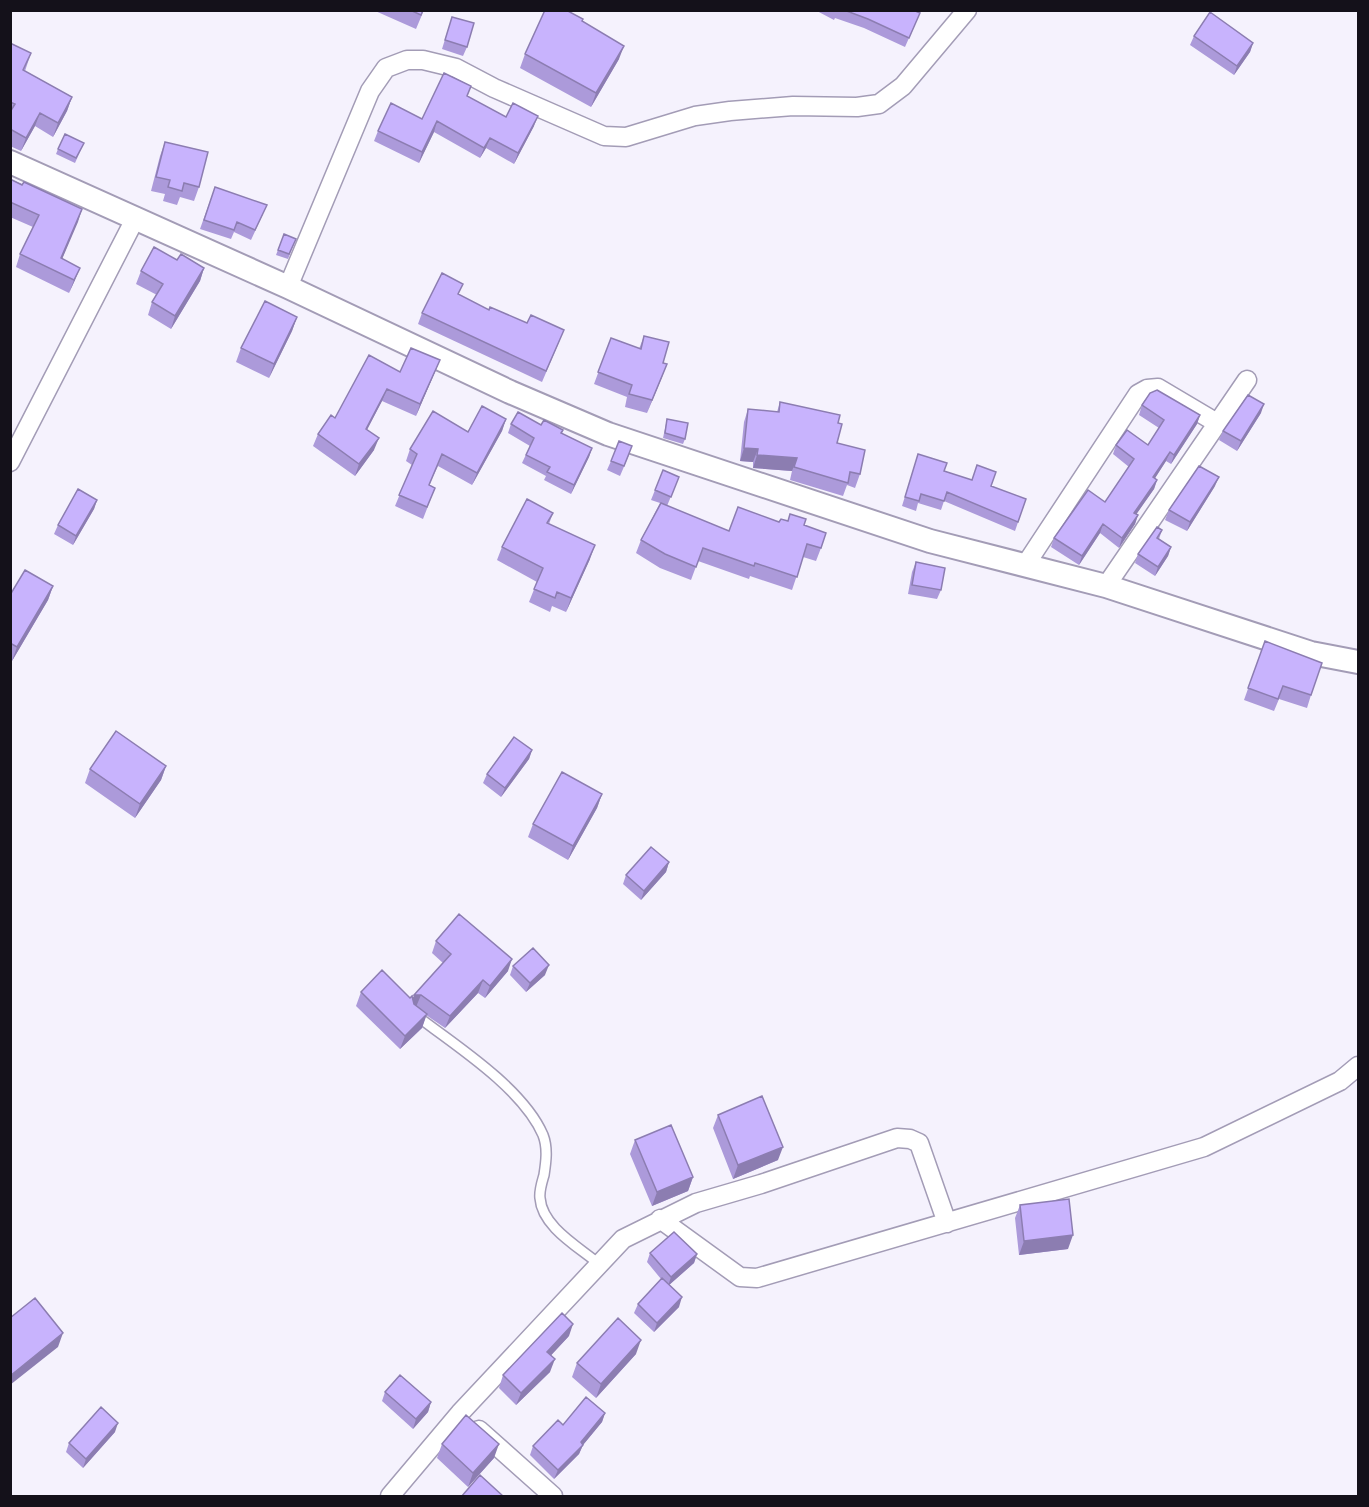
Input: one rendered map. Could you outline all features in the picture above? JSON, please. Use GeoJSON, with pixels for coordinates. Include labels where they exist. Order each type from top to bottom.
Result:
{"type":"FeatureCollection","features":[{"type":"Feature","properties":{"kind":"street"},"geometry":{"type":"LineString","coordinates":[[288,287],[370,91],[386,68],[407,60],[423,60],[456,68],[562,119],[604,136],[626,137],[695,116],[730,111],[879,104],[903,86],[967,10]]}},
{"type":"Feature","properties":{"kind":"street"},"geometry":{"type":"LineString","coordinates":[[10,162],[288,287],[510,392],[608,434],[930,541],[1106,586],[1301,650],[1359,662]]}},
{"type":"Feature","properties":{"kind":"street"},"geometry":{"type":"LineString","coordinates":[[10,462],[136,218]]}},
{"type":"Feature","properties":{"kind":"street"},"geometry":{"type":"LineString","coordinates":[[1106,586],[1247,380]]}},
{"type":"Feature","properties":{"kind":"street"},"geometry":{"type":"LineString","coordinates":[[1026,564],[1138,394],[1147,389],[1158,388],[1217,423]]}},
{"type":"Feature","properties":{"kind":"street"},"geometry":{"type":"LineString","coordinates":[[660,1219],[740,1277],[757,1278],[1204,1147],[1340,1081],[1359,1066]]}},
{"type":"Feature","properties":{"kind":"street"},"geometry":{"type":"LineString","coordinates":[[399,1494],[460,1413],[599,1264],[623,1239],[660,1219],[696,1203],[761,1184],[897,1138],[910,1139],[919,1143],[947,1223]]}},
{"type":"Feature","properties":{"kind":"street"},"geometry":{"type":"LineString","coordinates":[[460,1413],[553,1497]]}},
{"type":"Feature","properties":{"kind":"lane"},"geometry":{"type":"LineString","coordinates":[[413,1013],[482,1064],[518,1099],[543,1134],[547,1150],[540,1197],[544,1215],[559,1231],[599,1264]]}},
{"type":"Feature","properties":{"kind":"building"},"geometry":{"type":"Polygon","coordinates":[[[410,10],[423,10],[421,15],[410,10]]]}},
{"type":"Feature","properties":{"kind":"building"},"geometry":{"type":"Polygon","coordinates":[[[545,10],[566,10],[624,46],[596,93],[525,54],[545,10]]]}},
{"type":"Feature","properties":{"kind":"building"},"geometry":{"type":"Polygon","coordinates":[[[844,10],[913,10],[920,13],[909,38],[844,10]]]}},
{"type":"Feature","properties":{"kind":"building"},"geometry":{"type":"Polygon","coordinates":[[[1210,12],[1253,43],[1237,66],[1194,36],[1210,12]]]}},
{"type":"Feature","properties":{"kind":"building"},"geometry":{"type":"Polygon","coordinates":[[[452,17],[474,23],[467,47],[445,40],[452,17]]]}},
{"type":"Feature","properties":{"kind":"building"},"geometry":{"type":"Polygon","coordinates":[[[10,43],[31,53],[23,70],[72,97],[58,123],[40,113],[26,138],[10,129],[10,112],[15,104],[10,102],[10,43]]]}},
{"type":"Feature","properties":{"kind":"building"},"geometry":{"type":"Polygon","coordinates":[[[444,73],[471,86],[467,96],[506,117],[513,103],[538,116],[518,153],[490,138],[484,148],[437,121],[422,152],[378,131],[391,103],[422,119],[444,73]]]}},
{"type":"Feature","properties":{"kind":"building"},"geometry":{"type":"Polygon","coordinates":[[[65,134],[84,143],[76,158],[58,149],[65,134]]]}},
{"type":"Feature","properties":{"kind":"building"},"geometry":{"type":"Polygon","coordinates":[[[165,142],[208,152],[199,187],[184,183],[182,191],[168,187],[170,180],[156,177],[165,142]]]}},
{"type":"Feature","properties":{"kind":"building"},"geometry":{"type":"Polygon","coordinates":[[[10,179],[22,185],[24,182],[82,209],[61,258],[80,268],[74,280],[20,254],[39,215],[10,202],[10,179]]]}},
{"type":"Feature","properties":{"kind":"building"},"geometry":{"type":"Polygon","coordinates":[[[215,187],[267,205],[255,230],[237,222],[234,230],[204,220],[215,187]]]}},
{"type":"Feature","properties":{"kind":"building"},"geometry":{"type":"Polygon","coordinates":[[[284,234],[296,239],[289,254],[278,250],[284,234]]]}},
{"type":"Feature","properties":{"kind":"building"},"geometry":{"type":"Polygon","coordinates":[[[154,247],[177,260],[181,254],[204,268],[175,316],[152,302],[163,284],[141,271],[154,247]]]}},
{"type":"Feature","properties":{"kind":"building"},"geometry":{"type":"Polygon","coordinates":[[[442,273],[463,284],[458,294],[489,310],[490,307],[527,323],[531,315],[564,330],[546,371],[422,313],[442,273]]]}},
{"type":"Feature","properties":{"kind":"building"},"geometry":{"type":"Polygon","coordinates":[[[265,301],[297,317],[274,364],[241,348],[265,301]]]}},
{"type":"Feature","properties":{"kind":"building"},"geometry":{"type":"Polygon","coordinates":[[[644,336],[669,342],[663,363],[667,364],[652,400],[629,394],[632,385],[598,372],[611,338],[641,349],[644,336]]]}},
{"type":"Feature","properties":{"kind":"building"},"geometry":{"type":"Polygon","coordinates":[[[411,348],[440,360],[420,404],[387,389],[366,429],[379,438],[359,464],[318,434],[331,415],[335,418],[369,355],[400,372],[411,348]]]}},
{"type":"Feature","properties":{"kind":"building"},"geometry":{"type":"Polygon","coordinates":[[[1157,390],[1200,415],[1174,455],[1170,452],[1153,477],[1157,480],[1134,513],[1138,515],[1122,538],[1103,524],[1082,556],[1054,538],[1088,490],[1105,502],[1134,459],[1116,445],[1127,430],[1148,445],[1164,420],[1142,405],[1150,393],[1157,390]]]}},
{"type":"Feature","properties":{"kind":"building"},"geometry":{"type":"Polygon","coordinates":[[[1248,395],[1264,404],[1241,441],[1223,431],[1248,395]]]}},
{"type":"Feature","properties":{"kind":"building"},"geometry":{"type":"Polygon","coordinates":[[[780,402],[840,415],[838,423],[842,424],[837,443],[865,450],[860,474],[850,472],[848,483],[794,467],[797,458],[757,455],[758,449],[744,448],[748,409],[779,412],[780,402]]]}},
{"type":"Feature","properties":{"kind":"building"},"geometry":{"type":"Polygon","coordinates":[[[482,406],[506,419],[477,473],[442,454],[429,485],[435,488],[427,507],[399,495],[417,454],[410,449],[433,411],[468,432],[482,406]]]}},
{"type":"Feature","properties":{"kind":"building"},"geometry":{"type":"Polygon","coordinates":[[[518,412],[541,425],[544,420],[563,430],[561,433],[592,448],[574,485],[547,472],[550,467],[526,455],[534,438],[511,424],[518,412]]]}},
{"type":"Feature","properties":{"kind":"building"},"geometry":{"type":"Polygon","coordinates":[[[667,419],[688,423],[685,439],[665,433],[667,419]]]}},
{"type":"Feature","properties":{"kind":"building"},"geometry":{"type":"Polygon","coordinates":[[[619,441],[632,446],[624,466],[611,461],[619,441]]]}},
{"type":"Feature","properties":{"kind":"building"},"geometry":{"type":"Polygon","coordinates":[[[918,454],[947,463],[944,471],[972,480],[977,465],[996,472],[991,486],[1026,499],[1018,522],[947,492],[944,501],[921,494],[919,501],[905,497],[918,454]]]}},
{"type":"Feature","properties":{"kind":"building"},"geometry":{"type":"Polygon","coordinates":[[[1199,466],[1219,477],[1190,522],[1169,510],[1199,466]]]}},
{"type":"Feature","properties":{"kind":"building"},"geometry":{"type":"Polygon","coordinates":[[[663,470],[679,477],[671,497],[655,490],[663,470]]]}},
{"type":"Feature","properties":{"kind":"building"},"geometry":{"type":"Polygon","coordinates":[[[78,489],[97,500],[76,536],[58,525],[78,489]]]}},
{"type":"Feature","properties":{"kind":"building"},"geometry":{"type":"Polygon","coordinates":[[[527,499],[553,513],[547,523],[595,545],[571,598],[557,592],[555,598],[534,589],[543,568],[502,547],[527,499]]]}},
{"type":"Feature","properties":{"kind":"building"},"geometry":{"type":"Polygon","coordinates":[[[661,503],[729,531],[738,507],[779,522],[781,519],[788,521],[790,514],[806,519],[804,525],[826,533],[821,548],[807,544],[797,577],[755,563],[754,566],[703,548],[696,567],[665,554],[641,540],[661,503]]]}},
{"type":"Feature","properties":{"kind":"building"},"geometry":{"type":"Polygon","coordinates":[[[1157,527],[1162,530],[1157,538],[1171,547],[1158,567],[1138,554],[1157,527]]]}},
{"type":"Feature","properties":{"kind":"building"},"geometry":{"type":"Polygon","coordinates":[[[916,562],[945,568],[941,590],[912,585],[916,562]]]}},
{"type":"Feature","properties":{"kind":"building"},"geometry":{"type":"Polygon","coordinates":[[[25,570],[53,586],[17,647],[10,643],[10,595],[25,570]]]}},
{"type":"Feature","properties":{"kind":"building"},"geometry":{"type":"Polygon","coordinates":[[[1265,641],[1322,663],[1311,695],[1283,686],[1278,699],[1248,688],[1265,641]]]}},
{"type":"Feature","properties":{"kind":"building"},"geometry":{"type":"Polygon","coordinates":[[[116,731],[166,766],[140,804],[90,769],[116,731]]]}},
{"type":"Feature","properties":{"kind":"building"},"geometry":{"type":"Polygon","coordinates":[[[514,737],[532,750],[505,788],[487,774],[514,737]]]}},
{"type":"Feature","properties":{"kind":"building"},"geometry":{"type":"Polygon","coordinates":[[[562,772],[602,794],[573,846],[533,824],[562,772]]]}},
{"type":"Feature","properties":{"kind":"building"},"geometry":{"type":"Polygon","coordinates":[[[651,847],[669,862],[644,891],[626,875],[651,847]]]}},
{"type":"Feature","properties":{"kind":"building"},"geometry":{"type":"Polygon","coordinates":[[[459,914],[512,959],[490,986],[483,980],[450,1016],[421,995],[414,995],[451,954],[436,941],[459,914]]]}},
{"type":"Feature","properties":{"kind":"building"},"geometry":{"type":"Polygon","coordinates":[[[533,948],[549,965],[530,983],[513,966],[533,948]]]}},
{"type":"Feature","properties":{"kind":"building"},"geometry":{"type":"Polygon","coordinates":[[[382,970],[410,998],[412,996],[414,1004],[427,1014],[405,1036],[361,992],[382,970]]]}},
{"type":"Feature","properties":{"kind":"building"},"geometry":{"type":"Polygon","coordinates":[[[762,1096],[783,1147],[738,1165],[718,1115],[762,1096]]]}},
{"type":"Feature","properties":{"kind":"building"},"geometry":{"type":"Polygon","coordinates":[[[671,1125],[693,1177],[657,1192],[635,1140],[671,1125]]]}},
{"type":"Feature","properties":{"kind":"building"},"geometry":{"type":"Polygon","coordinates":[[[1069,1199],[1073,1235],[1024,1241],[1020,1205],[1069,1199]]]}},
{"type":"Feature","properties":{"kind":"building"},"geometry":{"type":"Polygon","coordinates":[[[674,1232],[697,1254],[671,1277],[650,1253],[674,1232]]]}},
{"type":"Feature","properties":{"kind":"building"},"geometry":{"type":"Polygon","coordinates":[[[662,1278],[682,1297],[657,1323],[638,1304],[662,1278]]]}},
{"type":"Feature","properties":{"kind":"building"},"geometry":{"type":"Polygon","coordinates":[[[35,1298],[63,1333],[10,1376],[10,1318],[35,1298]]]}},
{"type":"Feature","properties":{"kind":"building"},"geometry":{"type":"Polygon","coordinates":[[[562,1313],[573,1324],[547,1352],[555,1359],[521,1393],[503,1375],[562,1313]]]}},
{"type":"Feature","properties":{"kind":"building"},"geometry":{"type":"Polygon","coordinates":[[[618,1318],[641,1340],[601,1384],[577,1363],[618,1318]]]}},
{"type":"Feature","properties":{"kind":"building"},"geometry":{"type":"Polygon","coordinates":[[[400,1375],[431,1402],[416,1419],[385,1392],[400,1375]]]}},
{"type":"Feature","properties":{"kind":"building"},"geometry":{"type":"Polygon","coordinates":[[[586,1397],[605,1413],[581,1442],[583,1445],[558,1470],[533,1446],[558,1420],[563,1425],[586,1397]]]}},
{"type":"Feature","properties":{"kind":"building"},"geometry":{"type":"Polygon","coordinates":[[[101,1407],[118,1423],[86,1459],[69,1443],[101,1407]]]}},
{"type":"Feature","properties":{"kind":"building"},"geometry":{"type":"Polygon","coordinates":[[[466,1415],[499,1444],[473,1473],[442,1444],[466,1415]]]}},
{"type":"Feature","properties":{"kind":"building"},"geometry":{"type":"Polygon","coordinates":[[[480,1475],[504,1497],[461,1497],[480,1475]]]}}]}
